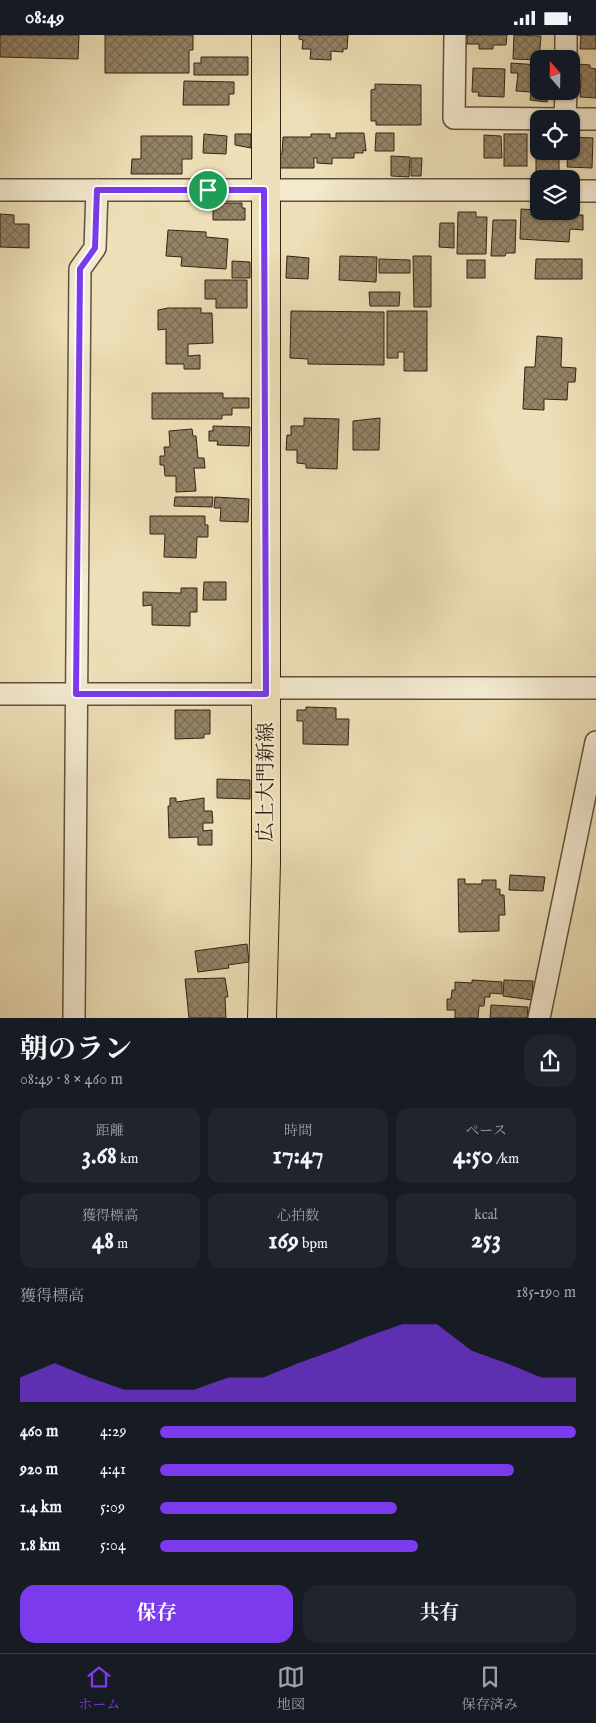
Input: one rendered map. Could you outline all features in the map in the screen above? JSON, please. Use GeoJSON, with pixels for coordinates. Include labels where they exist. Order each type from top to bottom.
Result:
{"type":"FeatureCollection","features":[{"type":"Feature","properties":{"kind":"main road","name":"広上大門新線"},"geometry":{"type":"LineString","coordinates":[[262,1018],[266,863],[264,190],[266,35]]}},
{"type":"Feature","properties":{"kind":"street"},"geometry":{"type":"LineString","coordinates":[[455,35],[454,118],[530,119]]}},
{"type":"Feature","properties":{"kind":"street"},"geometry":{"type":"LineString","coordinates":[[566,35],[566,50]]}},
{"type":"Feature","properties":{"kind":"street"},"geometry":{"type":"LineString","coordinates":[[580,119],[596,119]]}},
{"type":"Feature","properties":{"kind":"street"},"geometry":{"type":"LineString","coordinates":[[0,190],[530,191]]}},
{"type":"Feature","properties":{"kind":"street"},"geometry":{"type":"LineString","coordinates":[[74,1018],[80,269],[95,248],[97,190]]}},
{"type":"Feature","properties":{"kind":"street"},"geometry":{"type":"LineString","coordinates":[[580,191],[596,191]]}},
{"type":"Feature","properties":{"kind":"street"},"geometry":{"type":"LineString","coordinates":[[0,693],[76,694],[596,689]]}},
{"type":"Feature","properties":{"kind":"street"},"geometry":{"type":"LineString","coordinates":[[539,1018],[596,742]]}},
{"type":"Feature","properties":{"kind":"building"},"geometry":{"type":"Polygon","coordinates":[[[0,35],[79,35],[78,59],[0,57],[0,35]]]}},
{"type":"Feature","properties":{"kind":"building"},"geometry":{"type":"Polygon","coordinates":[[[105,35],[193,35],[193,50],[189,50],[189,73],[105,73],[105,35]]]}},
{"type":"Feature","properties":{"kind":"building"},"geometry":{"type":"Polygon","coordinates":[[[299,35],[348,35],[347,49],[343,49],[343,52],[331,51],[331,60],[310,59],[311,49],[302,49],[303,40],[299,39],[299,35]]]}},
{"type":"Feature","properties":{"kind":"building"},"geometry":{"type":"Polygon","coordinates":[[[467,35],[507,35],[506,45],[493,45],[493,49],[479,49],[479,44],[467,44],[467,35]]]}},
{"type":"Feature","properties":{"kind":"building"},"geometry":{"type":"Polygon","coordinates":[[[514,35],[541,36],[540,50],[530,50],[530,60],[513,59],[514,35]]]}},
{"type":"Feature","properties":{"kind":"building"},"geometry":{"type":"Polygon","coordinates":[[[578,35],[596,35],[596,49],[580,49],[581,36],[578,35]]]}},
{"type":"Feature","properties":{"kind":"building"},"geometry":{"type":"Polygon","coordinates":[[[201,57],[248,57],[248,75],[194,75],[194,63],[201,63],[201,57]]]}},
{"type":"Feature","properties":{"kind":"building"},"geometry":{"type":"Polygon","coordinates":[[[511,63],[530,64],[530,92],[516,91],[518,73],[511,73],[511,63]]]}},
{"type":"Feature","properties":{"kind":"building"},"geometry":{"type":"Polygon","coordinates":[[[580,64],[590,65],[590,68],[596,69],[596,98],[580,97],[580,64]]]}},
{"type":"Feature","properties":{"kind":"building"},"geometry":{"type":"Polygon","coordinates":[[[473,68],[505,69],[504,97],[478,96],[479,92],[472,92],[473,68]]]}},
{"type":"Feature","properties":{"kind":"building"},"geometry":{"type":"Polygon","coordinates":[[[184,81],[234,82],[234,94],[229,94],[229,105],[183,105],[184,81]]]}},
{"type":"Feature","properties":{"kind":"building"},"geometry":{"type":"Polygon","coordinates":[[[375,84],[421,85],[421,125],[376,125],[376,121],[371,121],[371,90],[375,89],[375,84]]]}},
{"type":"Feature","properties":{"kind":"building"},"geometry":{"type":"Polygon","coordinates":[[[530,100],[547,100],[547,102],[530,100]]]}},
{"type":"Feature","properties":{"kind":"building"},"geometry":{"type":"Polygon","coordinates":[[[336,133],[364,133],[366,151],[354,153],[354,158],[332,158],[332,164],[317,163],[317,158],[314,158],[314,168],[278,168],[278,154],[282,154],[283,137],[311,137],[311,134],[330,134],[330,138],[336,138],[336,133]]]}},
{"type":"Feature","properties":{"kind":"building"},"geometry":{"type":"Polygon","coordinates":[[[376,133],[394,133],[394,151],[375,151],[376,133]]]}},
{"type":"Feature","properties":{"kind":"building"},"geometry":{"type":"Polygon","coordinates":[[[204,134],[227,136],[226,154],[203,153],[204,134]]]}},
{"type":"Feature","properties":{"kind":"building"},"geometry":{"type":"Polygon","coordinates":[[[235,134],[251,134],[251,148],[235,145],[235,134]]]}},
{"type":"Feature","properties":{"kind":"building"},"geometry":{"type":"Polygon","coordinates":[[[504,134],[527,134],[527,166],[504,166],[504,134]]]}},
{"type":"Feature","properties":{"kind":"building"},"geometry":{"type":"Polygon","coordinates":[[[484,135],[501,136],[502,158],[484,158],[484,135]]]}},
{"type":"Feature","properties":{"kind":"building"},"geometry":{"type":"Polygon","coordinates":[[[141,136],[192,136],[192,159],[182,159],[182,174],[131,174],[132,159],[141,159],[141,136]]]}},
{"type":"Feature","properties":{"kind":"building"},"geometry":{"type":"Polygon","coordinates":[[[580,137],[593,138],[592,168],[567,167],[567,160],[580,160],[580,137]]]}},
{"type":"Feature","properties":{"kind":"building"},"geometry":{"type":"Polygon","coordinates":[[[391,156],[410,157],[409,177],[391,176],[391,156]]]}},
{"type":"Feature","properties":{"kind":"building"},"geometry":{"type":"Polygon","coordinates":[[[411,158],[422,158],[421,176],[411,176],[411,158]]]}},
{"type":"Feature","properties":{"kind":"building"},"geometry":{"type":"Polygon","coordinates":[[[536,160],[559,160],[559,170],[536,170],[536,160]]]}},
{"type":"Feature","properties":{"kind":"building"},"geometry":{"type":"Polygon","coordinates":[[[213,203],[242,203],[242,208],[245,208],[245,220],[213,220],[213,203]]]}},
{"type":"Feature","properties":{"kind":"building"},"geometry":{"type":"Polygon","coordinates":[[[521,209],[530,210],[530,220],[580,220],[580,215],[583,215],[583,230],[570,229],[569,242],[520,239],[521,209]]]}},
{"type":"Feature","properties":{"kind":"building"},"geometry":{"type":"Polygon","coordinates":[[[458,212],[476,212],[476,217],[487,217],[486,254],[457,254],[458,212]]]}},
{"type":"Feature","properties":{"kind":"building"},"geometry":{"type":"Polygon","coordinates":[[[0,214],[14,215],[14,224],[29,224],[29,248],[0,247],[0,214]]]}},
{"type":"Feature","properties":{"kind":"building"},"geometry":{"type":"Polygon","coordinates":[[[493,220],[516,220],[515,253],[506,253],[505,256],[491,256],[493,220]]]}},
{"type":"Feature","properties":{"kind":"building"},"geometry":{"type":"Polygon","coordinates":[[[440,223],[454,223],[454,248],[439,247],[440,223]]]}},
{"type":"Feature","properties":{"kind":"building"},"geometry":{"type":"Polygon","coordinates":[[[168,230],[206,232],[206,237],[228,239],[226,269],[181,266],[182,257],[166,256],[168,230]]]}},
{"type":"Feature","properties":{"kind":"building"},"geometry":{"type":"Polygon","coordinates":[[[287,256],[309,258],[308,279],[286,278],[287,256]]]}},
{"type":"Feature","properties":{"kind":"building"},"geometry":{"type":"Polygon","coordinates":[[[340,256],[377,257],[376,282],[339,280],[340,256]]]}},
{"type":"Feature","properties":{"kind":"building"},"geometry":{"type":"Polygon","coordinates":[[[413,256],[431,256],[431,307],[414,307],[413,256]]]}},
{"type":"Feature","properties":{"kind":"building"},"geometry":{"type":"Polygon","coordinates":[[[379,259],[410,260],[410,273],[379,273],[379,259]]]}},
{"type":"Feature","properties":{"kind":"building"},"geometry":{"type":"Polygon","coordinates":[[[536,259],[582,259],[582,279],[535,279],[536,259]]]}},
{"type":"Feature","properties":{"kind":"building"},"geometry":{"type":"Polygon","coordinates":[[[467,260],[485,260],[485,278],[467,278],[467,260]]]}},
{"type":"Feature","properties":{"kind":"building"},"geometry":{"type":"Polygon","coordinates":[[[232,261],[250,262],[250,278],[232,278],[232,261]]]}},
{"type":"Feature","properties":{"kind":"building"},"geometry":{"type":"Polygon","coordinates":[[[205,280],[247,280],[247,308],[216,308],[216,299],[205,299],[205,280]]]}},
{"type":"Feature","properties":{"kind":"building"},"geometry":{"type":"Polygon","coordinates":[[[369,292],[400,292],[399,306],[370,306],[369,292]]]}},
{"type":"Feature","properties":{"kind":"building"},"geometry":{"type":"Polygon","coordinates":[[[168,308],[201,308],[201,313],[212,313],[213,343],[188,344],[188,356],[200,355],[200,369],[184,369],[184,364],[166,364],[166,329],[158,330],[158,310],[168,308]]]}},
{"type":"Feature","properties":{"kind":"building"},"geometry":{"type":"Polygon","coordinates":[[[291,311],[384,312],[384,365],[308,364],[308,359],[290,358],[291,311]]]}},
{"type":"Feature","properties":{"kind":"building"},"geometry":{"type":"Polygon","coordinates":[[[387,311],[427,311],[427,371],[404,371],[404,352],[398,352],[398,358],[387,358],[387,311]]]}},
{"type":"Feature","properties":{"kind":"building"},"geometry":{"type":"Polygon","coordinates":[[[537,336],[562,338],[561,367],[576,368],[575,382],[568,382],[567,400],[544,399],[544,410],[523,409],[525,367],[535,367],[537,336]]]}},
{"type":"Feature","properties":{"kind":"building"},"geometry":{"type":"Polygon","coordinates":[[[152,393],[223,393],[223,398],[249,398],[249,408],[232,408],[232,415],[222,415],[222,419],[152,419],[152,393]]]}},
{"type":"Feature","properties":{"kind":"building"},"geometry":{"type":"Polygon","coordinates":[[[304,418],[339,419],[337,469],[306,468],[306,464],[297,463],[297,450],[286,450],[287,435],[291,435],[291,426],[304,426],[304,418]]]}},
{"type":"Feature","properties":{"kind":"building"},"geometry":{"type":"Polygon","coordinates":[[[380,418],[379,450],[353,450],[353,421],[380,418]]]}},
{"type":"Feature","properties":{"kind":"building"},"geometry":{"type":"Polygon","coordinates":[[[213,426],[250,427],[249,446],[217,445],[218,441],[209,441],[209,431],[213,431],[213,426]]]}},
{"type":"Feature","properties":{"kind":"building"},"geometry":{"type":"Polygon","coordinates":[[[192,429],[193,436],[196,436],[198,458],[204,458],[205,468],[194,468],[196,491],[176,492],[176,476],[165,476],[164,465],[160,465],[160,456],[165,456],[164,447],[170,447],[169,431],[192,429]]]}},
{"type":"Feature","properties":{"kind":"building"},"geometry":{"type":"Polygon","coordinates":[[[175,497],[213,497],[212,507],[174,506],[175,497]]]}},
{"type":"Feature","properties":{"kind":"building"},"geometry":{"type":"Polygon","coordinates":[[[215,497],[249,499],[248,522],[220,521],[221,508],[214,508],[215,497]]]}},
{"type":"Feature","properties":{"kind":"building"},"geometry":{"type":"Polygon","coordinates":[[[150,516],[205,516],[205,525],[208,525],[208,537],[197,537],[196,558],[164,557],[165,534],[150,534],[150,516]]]}},
{"type":"Feature","properties":{"kind":"building"},"geometry":{"type":"Polygon","coordinates":[[[204,582],[226,582],[226,600],[203,600],[204,582]]]}},
{"type":"Feature","properties":{"kind":"building"},"geometry":{"type":"Polygon","coordinates":[[[181,588],[197,588],[197,612],[190,612],[190,626],[152,625],[152,605],[143,606],[143,592],[181,593],[181,588]]]}},
{"type":"Feature","properties":{"kind":"building"},"geometry":{"type":"Polygon","coordinates":[[[306,707],[336,708],[336,719],[349,719],[348,745],[303,744],[303,721],[297,721],[297,710],[306,710],[306,707]]]}},
{"type":"Feature","properties":{"kind":"building"},"geometry":{"type":"Polygon","coordinates":[[[175,710],[210,710],[210,734],[204,734],[204,738],[175,739],[175,710]]]}},
{"type":"Feature","properties":{"kind":"building"},"geometry":{"type":"Polygon","coordinates":[[[217,779],[250,780],[250,799],[217,798],[217,779]]]}},
{"type":"Feature","properties":{"kind":"building"},"geometry":{"type":"Polygon","coordinates":[[[170,798],[176,798],[176,802],[204,798],[204,811],[212,811],[213,823],[203,823],[203,831],[212,830],[212,845],[198,845],[198,837],[169,838],[168,806],[170,806],[170,798]]]}},
{"type":"Feature","properties":{"kind":"building"},"geometry":{"type":"Polygon","coordinates":[[[510,875],[545,877],[543,891],[509,890],[510,875]]]}},
{"type":"Feature","properties":{"kind":"building"},"geometry":{"type":"Polygon","coordinates":[[[458,879],[465,879],[465,884],[482,884],[482,880],[496,880],[496,889],[500,889],[500,895],[504,895],[505,915],[499,915],[499,931],[459,932],[458,879]]]}},
{"type":"Feature","properties":{"kind":"building"},"geometry":{"type":"Polygon","coordinates":[[[247,944],[249,962],[228,965],[229,968],[198,972],[195,951],[247,944]]]}},
{"type":"Feature","properties":{"kind":"building"},"geometry":{"type":"Polygon","coordinates":[[[225,978],[228,997],[225,997],[226,1018],[189,1018],[185,979],[225,978]]]}},
{"type":"Feature","properties":{"kind":"building"},"geometry":{"type":"Polygon","coordinates":[[[472,980],[502,982],[502,994],[490,993],[490,997],[485,997],[484,1006],[479,1006],[478,1018],[455,1018],[455,1010],[447,1010],[447,999],[451,999],[452,990],[455,990],[455,982],[472,983],[472,980]]]}},
{"type":"Feature","properties":{"kind":"building"},"geometry":{"type":"Polygon","coordinates":[[[504,980],[533,981],[532,1000],[503,996],[504,980]]]}},
{"type":"Feature","properties":{"kind":"building"},"geometry":{"type":"Polygon","coordinates":[[[491,1005],[528,1007],[527,1018],[490,1018],[491,1005]]]}},
{"type":"Feature","properties":{"kind":"route"},"geometry":{"type":"LineString","coordinates":[[97,190],[208,190],[264,190],[266,694],[76,694],[80,269],[95,248],[97,190]]}}]}
